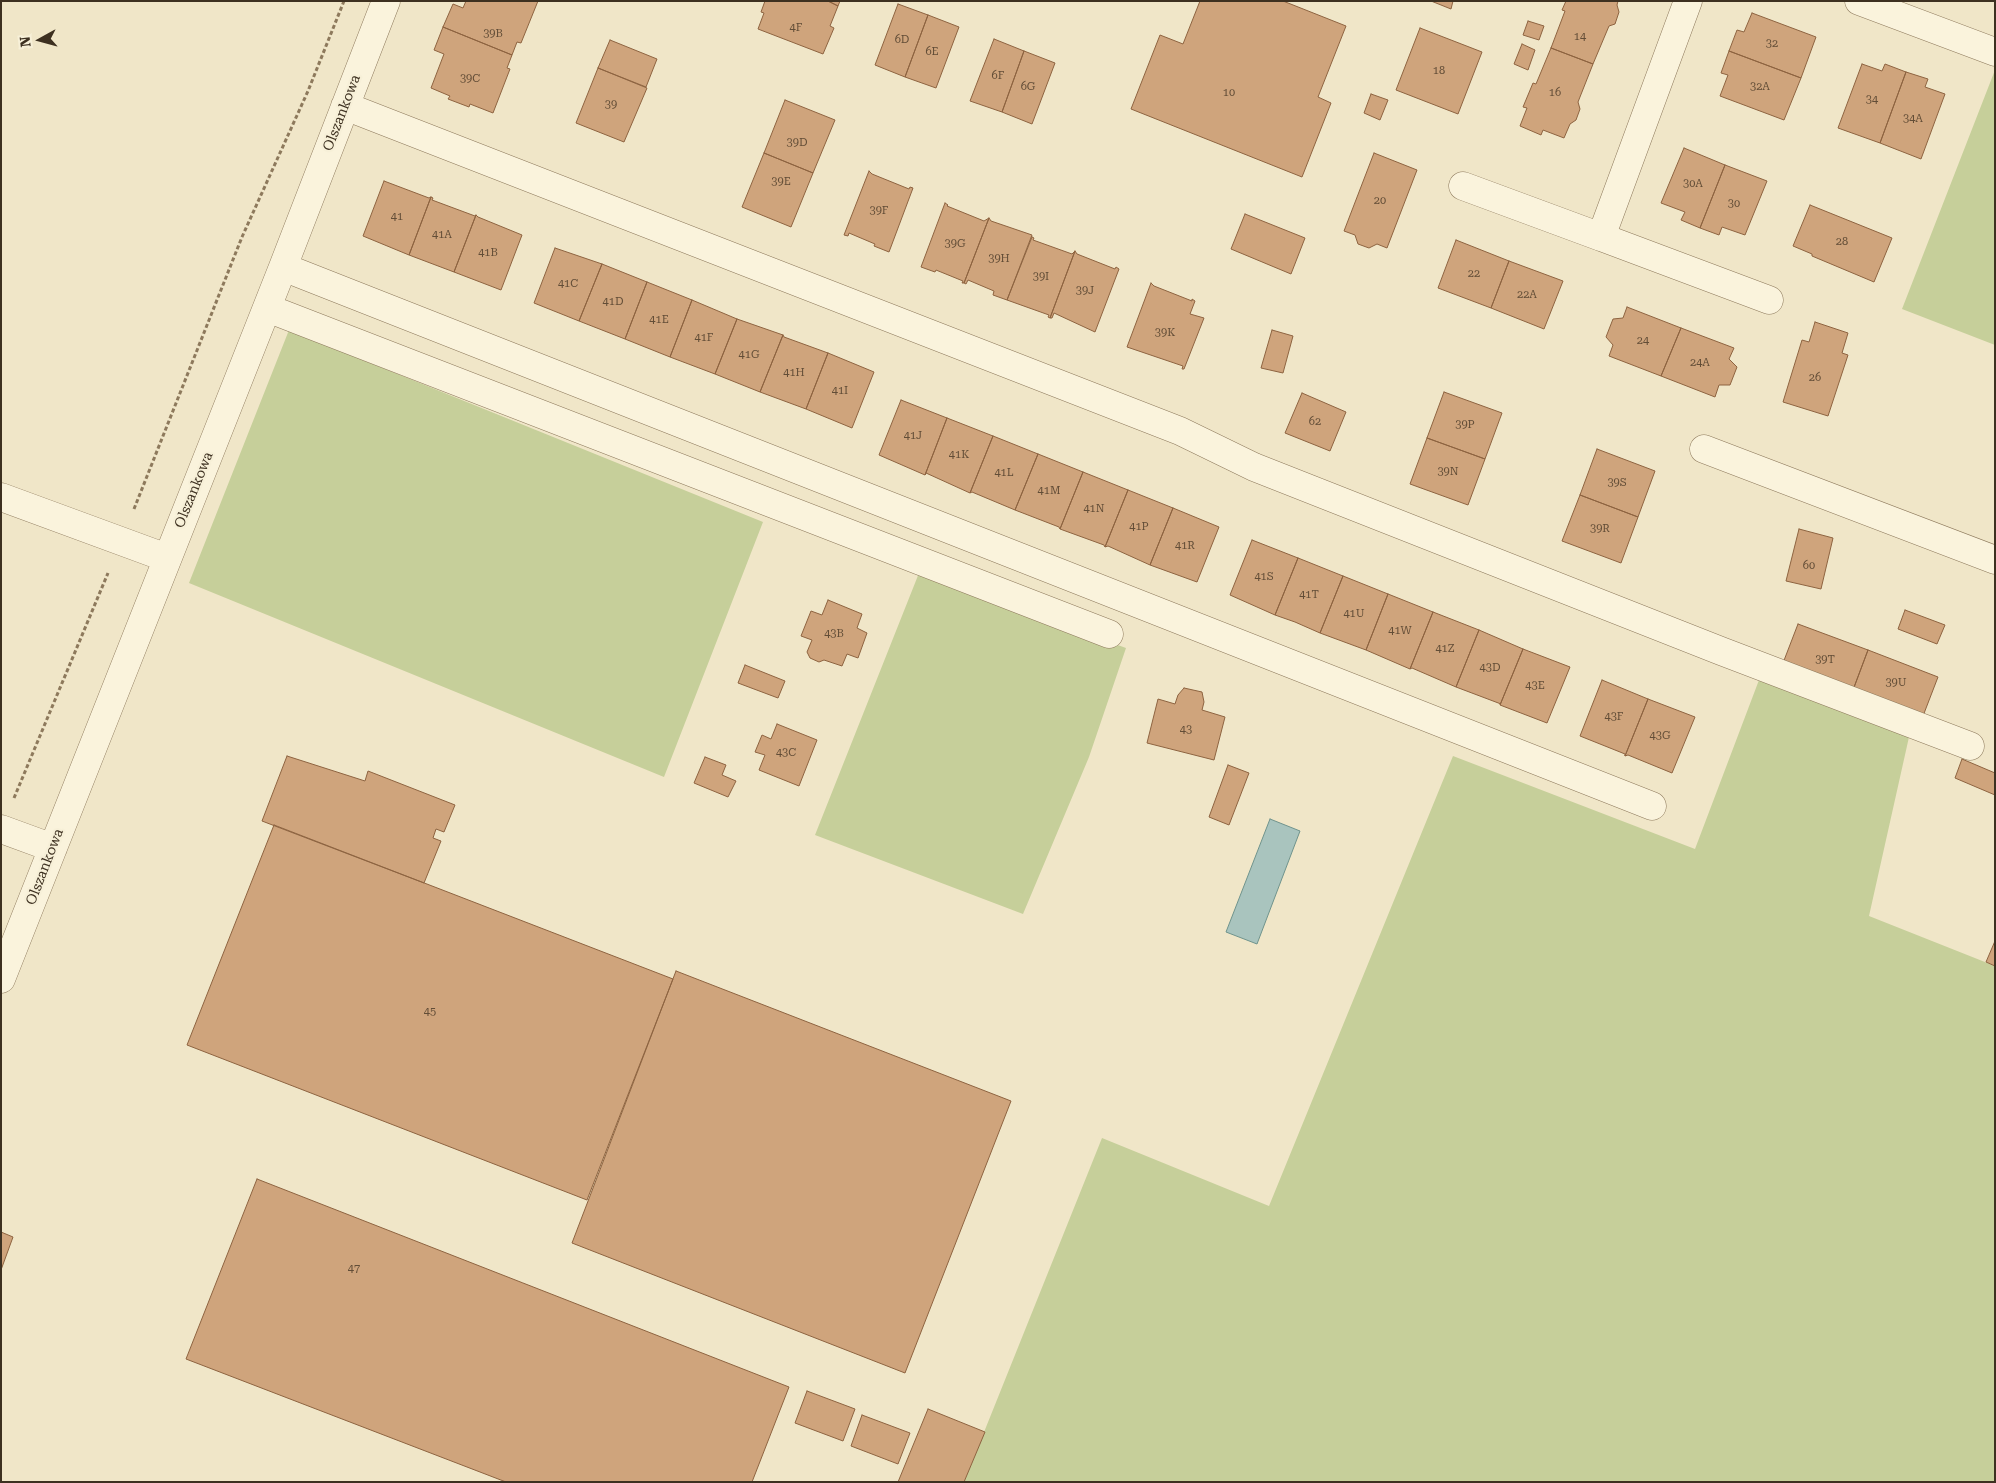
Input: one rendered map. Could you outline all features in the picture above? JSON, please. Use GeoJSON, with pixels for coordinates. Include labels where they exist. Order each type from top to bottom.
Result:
{"type":"FeatureCollection","features":[{"type":"Feature","properties":{"kind":"street","name":"Olszankowa"},"geometry":{"type":"LineString","coordinates":[[1,979],[267,308],[386,1]]}},
{"type":"Feature","properties":{"kind":"street"},"geometry":{"type":"LineString","coordinates":[[1601,237],[1688,1]]}},
{"type":"Feature","properties":{"kind":"street"},"geometry":{"type":"LineString","coordinates":[[1859,1],[1995,52]]}},
{"type":"Feature","properties":{"kind":"street"},"geometry":{"type":"LineString","coordinates":[[345,106],[1180,431],[1254,467],[1721,651],[1970,746]]}},
{"type":"Feature","properties":{"kind":"street"},"geometry":{"type":"LineString","coordinates":[[1463,186],[1769,300]]}},
{"type":"Feature","properties":{"kind":"street"},"geometry":{"type":"LineString","coordinates":[[283,267],[1652,806]]}},
{"type":"Feature","properties":{"kind":"street"},"geometry":{"type":"LineString","coordinates":[[267,308],[1109,634]]}},
{"type":"Feature","properties":{"kind":"street"},"geometry":{"type":"LineString","coordinates":[[1704,449],[1995,560]]}},
{"type":"Feature","properties":{"kind":"street"},"geometry":{"type":"LineString","coordinates":[[1,497],[167,558]]}},
{"type":"Feature","properties":{"kind":"street"},"geometry":{"type":"LineString","coordinates":[[1,829],[53,848]]}},
{"type":"Feature","properties":{"kind":"path"},"geometry":{"type":"LineString","coordinates":[[13,801],[122,541],[242,237],[308,91],[344,1]]}},
{"type":"Feature","properties":{"kind":"green space"},"geometry":{"type":"Polygon","coordinates":[[[1995,70],[1995,345],[1902,309],[1995,70]]]}},
{"type":"Feature","properties":{"kind":"green space"},"geometry":{"type":"Polygon","coordinates":[[[289,330],[763,522],[664,777],[189,583],[289,330]]]}},
{"type":"Feature","properties":{"kind":"green space"},"geometry":{"type":"Polygon","coordinates":[[[919,573],[1126,648],[1089,757],[1023,914],[815,835],[919,573]]]}},
{"type":"Feature","properties":{"kind":"green space"},"geometry":{"type":"Polygon","coordinates":[[[1759,680],[1909,737],[1869,916],[1995,966],[1995,1482],[964,1482],[1102,1138],[1269,1206],[1453,756],[1695,849],[1759,680]]]}},
{"type":"Feature","properties":{"kind":"water"},"geometry":{"type":"Polygon","coordinates":[[[1270,819],[1300,831],[1257,944],[1226,932],[1270,819]]]}},
{"type":"Feature","properties":{"kind":"building"},"geometry":{"type":"Polygon","coordinates":[[[466,1],[538,1],[521,43],[517,42],[512,55],[443,27],[453,4],[463,8],[466,1]]]}},
{"type":"Feature","properties":{"kind":"building"},"geometry":{"type":"Polygon","coordinates":[[[765,1],[828,1],[838,6],[830,26],[834,28],[823,54],[758,29],[764,13],[761,12],[765,1]]]}},
{"type":"Feature","properties":{"kind":"building"},"geometry":{"type":"Polygon","coordinates":[[[828,1],[840,1],[838,6],[828,1]]]}},
{"type":"Feature","properties":{"kind":"building"},"geometry":{"type":"Polygon","coordinates":[[[1200,1],[1283,1],[1346,26],[1318,97],[1331,103],[1302,177],[1131,109],[1160,35],[1183,44],[1200,1]]]}},
{"type":"Feature","properties":{"kind":"building"},"geometry":{"type":"Polygon","coordinates":[[[1431,1],[1453,1],[1451,9],[1431,1]]]}},
{"type":"Feature","properties":{"kind":"building"},"geometry":{"type":"Polygon","coordinates":[[[1566,1],[1618,1],[1619,12],[1615,24],[1609,26],[1593,64],[1551,48],[1565,11],[1562,10],[1566,1]]]}},
{"type":"Feature","properties":{"kind":"building"},"geometry":{"type":"Polygon","coordinates":[[[898,4],[928,15],[905,77],[875,65],[898,4]]]}},
{"type":"Feature","properties":{"kind":"building"},"geometry":{"type":"Polygon","coordinates":[[[1752,13],[1816,37],[1801,78],[1729,51],[1737,30],[1744,32],[1752,13]]]}},
{"type":"Feature","properties":{"kind":"building"},"geometry":{"type":"Polygon","coordinates":[[[928,15],[959,27],[936,88],[905,77],[928,15]]]}},
{"type":"Feature","properties":{"kind":"building"},"geometry":{"type":"Polygon","coordinates":[[[1528,21],[1544,26],[1539,40],[1523,35],[1528,21]]]}},
{"type":"Feature","properties":{"kind":"building"},"geometry":{"type":"Polygon","coordinates":[[[443,27],[512,55],[507,68],[510,69],[493,113],[470,104],[469,107],[448,99],[450,96],[431,88],[444,54],[434,50],[443,27]]]}},
{"type":"Feature","properties":{"kind":"building"},"geometry":{"type":"Polygon","coordinates":[[[1420,28],[1482,52],[1458,114],[1396,90],[1420,28]]]}},
{"type":"Feature","properties":{"kind":"building"},"geometry":{"type":"Polygon","coordinates":[[[994,39],[1024,51],[1002,112],[970,101],[994,39]]]}},
{"type":"Feature","properties":{"kind":"building"},"geometry":{"type":"Polygon","coordinates":[[[610,40],[657,59],[646,87],[598,68],[610,40]]]}},
{"type":"Feature","properties":{"kind":"building"},"geometry":{"type":"Polygon","coordinates":[[[1522,44],[1535,50],[1528,70],[1514,64],[1522,44]]]}},
{"type":"Feature","properties":{"kind":"building"},"geometry":{"type":"Polygon","coordinates":[[[1551,48],[1593,64],[1578,102],[1580,109],[1576,120],[1570,124],[1564,138],[1543,130],[1541,135],[1520,126],[1527,108],[1523,107],[1533,83],[1536,84],[1551,48]]]}},
{"type":"Feature","properties":{"kind":"building"},"geometry":{"type":"Polygon","coordinates":[[[1024,51],[1055,63],[1032,124],[1002,112],[1024,51]]]}},
{"type":"Feature","properties":{"kind":"building"},"geometry":{"type":"Polygon","coordinates":[[[1729,51],[1801,78],[1784,120],[1720,96],[1728,75],[1721,73],[1729,51]]]}},
{"type":"Feature","properties":{"kind":"building"},"geometry":{"type":"Polygon","coordinates":[[[1862,64],[1882,71],[1885,64],[1906,72],[1880,143],[1838,128],[1862,64]]]}},
{"type":"Feature","properties":{"kind":"building"},"geometry":{"type":"Polygon","coordinates":[[[598,68],[647,88],[624,142],[576,123],[598,68]]]}},
{"type":"Feature","properties":{"kind":"building"},"geometry":{"type":"Polygon","coordinates":[[[1906,72],[1928,79],[1925,87],[1945,94],[1921,159],[1880,143],[1906,72]]]}},
{"type":"Feature","properties":{"kind":"building"},"geometry":{"type":"Polygon","coordinates":[[[1371,94],[1388,100],[1380,120],[1364,113],[1371,94]]]}},
{"type":"Feature","properties":{"kind":"building"},"geometry":{"type":"Polygon","coordinates":[[[785,100],[835,120],[813,173],[764,153],[785,100]]]}},
{"type":"Feature","properties":{"kind":"building"},"geometry":{"type":"Polygon","coordinates":[[[1684,148],[1725,165],[1700,228],[1681,220],[1685,212],[1661,203],[1684,148]]]}},
{"type":"Feature","properties":{"kind":"building"},"geometry":{"type":"Polygon","coordinates":[[[764,153],[813,173],[791,227],[742,207],[764,153]]]}},
{"type":"Feature","properties":{"kind":"building"},"geometry":{"type":"Polygon","coordinates":[[[1374,153],[1417,170],[1387,248],[1377,244],[1369,248],[1358,244],[1355,235],[1344,231],[1374,153]]]}},
{"type":"Feature","properties":{"kind":"building"},"geometry":{"type":"Polygon","coordinates":[[[1725,165],[1767,181],[1745,235],[1722,227],[1719,235],[1700,228],[1725,165]]]}},
{"type":"Feature","properties":{"kind":"building"},"geometry":{"type":"Polygon","coordinates":[[[869,171],[872,174],[909,189],[910,187],[913,188],[889,252],[849,233],[848,236],[844,235],[869,171]]]}},
{"type":"Feature","properties":{"kind":"building"},"geometry":{"type":"Polygon","coordinates":[[[384,181],[429,198],[431,197],[409,255],[363,236],[384,181]]]}},
{"type":"Feature","properties":{"kind":"building"},"geometry":{"type":"Polygon","coordinates":[[[431,197],[433,198],[432,200],[476,215],[454,272],[409,255],[431,197]]]}},
{"type":"Feature","properties":{"kind":"building"},"geometry":{"type":"Polygon","coordinates":[[[945,203],[947,206],[984,221],[989,218],[964,283],[936,270],[935,272],[921,267],[945,203]]]}},
{"type":"Feature","properties":{"kind":"building"},"geometry":{"type":"Polygon","coordinates":[[[1810,205],[1892,238],[1874,282],[1793,246],[1810,205]]]}},
{"type":"Feature","properties":{"kind":"building"},"geometry":{"type":"Polygon","coordinates":[[[1245,214],[1305,238],[1291,274],[1231,249],[1245,214]]]}},
{"type":"Feature","properties":{"kind":"building"},"geometry":{"type":"Polygon","coordinates":[[[476,215],[522,235],[501,290],[454,272],[476,215]]]}},
{"type":"Feature","properties":{"kind":"building"},"geometry":{"type":"Polygon","coordinates":[[[989,218],[991,221],[1032,235],[1007,300],[993,295],[994,291],[968,280],[966,284],[964,283],[989,218]]]}},
{"type":"Feature","properties":{"kind":"building"},"geometry":{"type":"Polygon","coordinates":[[[1032,237],[1034,238],[1033,240],[1072,254],[1075,251],[1050,318],[1048,317],[1049,315],[1007,300],[1032,237]]]}},
{"type":"Feature","properties":{"kind":"building"},"geometry":{"type":"Polygon","coordinates":[[[1456,240],[1509,261],[1491,308],[1438,288],[1456,240]]]}},
{"type":"Feature","properties":{"kind":"building"},"geometry":{"type":"Polygon","coordinates":[[[555,248],[602,264],[579,321],[534,303],[555,248]]]}},
{"type":"Feature","properties":{"kind":"building"},"geometry":{"type":"Polygon","coordinates":[[[1075,251],[1077,254],[1119,269],[1095,332],[1054,313],[1052,318],[1050,318],[1075,251]]]}},
{"type":"Feature","properties":{"kind":"building"},"geometry":{"type":"Polygon","coordinates":[[[1509,261],[1563,281],[1544,329],[1491,308],[1509,261]]]}},
{"type":"Feature","properties":{"kind":"building"},"geometry":{"type":"Polygon","coordinates":[[[602,264],[647,282],[625,339],[579,321],[602,264]]]}},
{"type":"Feature","properties":{"kind":"building"},"geometry":{"type":"Polygon","coordinates":[[[647,282],[692,300],[670,357],[625,339],[647,282]]]}},
{"type":"Feature","properties":{"kind":"building"},"geometry":{"type":"Polygon","coordinates":[[[1151,283],[1154,286],[1192,301],[1192,299],[1195,301],[1190,314],[1204,318],[1184,369],[1182,369],[1183,366],[1127,347],[1151,283]]]}},
{"type":"Feature","properties":{"kind":"building"},"geometry":{"type":"Polygon","coordinates":[[[692,300],[737,319],[715,374],[670,357],[692,300]]]}},
{"type":"Feature","properties":{"kind":"building"},"geometry":{"type":"Polygon","coordinates":[[[1627,307],[1681,328],[1661,376],[1609,356],[1613,345],[1606,337],[1613,319],[1623,318],[1627,307]]]}},
{"type":"Feature","properties":{"kind":"building"},"geometry":{"type":"Polygon","coordinates":[[[737,319],[783,335],[760,392],[715,374],[737,319]]]}},
{"type":"Feature","properties":{"kind":"building"},"geometry":{"type":"Polygon","coordinates":[[[1815,322],[1848,333],[1842,353],[1848,355],[1828,416],[1783,402],[1802,340],[1809,342],[1815,322]]]}},
{"type":"Feature","properties":{"kind":"building"},"geometry":{"type":"Polygon","coordinates":[[[1681,328],[1734,348],[1729,359],[1737,367],[1730,385],[1719,385],[1715,397],[1661,376],[1681,328]]]}},
{"type":"Feature","properties":{"kind":"building"},"geometry":{"type":"Polygon","coordinates":[[[1272,330],[1293,336],[1283,373],[1261,368],[1272,330]]]}},
{"type":"Feature","properties":{"kind":"building"},"geometry":{"type":"Polygon","coordinates":[[[783,335],[828,353],[806,409],[760,392],[783,335]]]}},
{"type":"Feature","properties":{"kind":"building"},"geometry":{"type":"Polygon","coordinates":[[[828,353],[874,372],[852,428],[806,409],[828,353]]]}},
{"type":"Feature","properties":{"kind":"building"},"geometry":{"type":"Polygon","coordinates":[[[1444,392],[1502,413],[1485,459],[1427,438],[1444,392]]]}},
{"type":"Feature","properties":{"kind":"building"},"geometry":{"type":"Polygon","coordinates":[[[1302,393],[1346,412],[1330,451],[1285,433],[1302,393]]]}},
{"type":"Feature","properties":{"kind":"building"},"geometry":{"type":"Polygon","coordinates":[[[901,400],[947,418],[925,475],[879,455],[901,400]]]}},
{"type":"Feature","properties":{"kind":"building"},"geometry":{"type":"Polygon","coordinates":[[[947,418],[993,436],[970,493],[926,473],[925,475],[947,418]]]}},
{"type":"Feature","properties":{"kind":"building"},"geometry":{"type":"Polygon","coordinates":[[[993,436],[1038,454],[1015,510],[972,492],[970,493],[993,436]]]}},
{"type":"Feature","properties":{"kind":"building"},"geometry":{"type":"Polygon","coordinates":[[[1427,438],[1485,459],[1468,505],[1410,484],[1427,438]]]}},
{"type":"Feature","properties":{"kind":"building"},"geometry":{"type":"Polygon","coordinates":[[[1597,449],[1655,471],[1638,517],[1580,495],[1597,449]]]}},
{"type":"Feature","properties":{"kind":"building"},"geometry":{"type":"Polygon","coordinates":[[[1038,454],[1083,472],[1060,529],[1015,510],[1038,454]]]}},
{"type":"Feature","properties":{"kind":"building"},"geometry":{"type":"Polygon","coordinates":[[[1083,472],[1128,490],[1105,547],[1060,529],[1083,472]]]}},
{"type":"Feature","properties":{"kind":"building"},"geometry":{"type":"Polygon","coordinates":[[[1128,490],[1173,508],[1150,565],[1108,546],[1105,547],[1128,490]]]}},
{"type":"Feature","properties":{"kind":"building"},"geometry":{"type":"Polygon","coordinates":[[[1580,495],[1638,517],[1621,563],[1562,541],[1580,495]]]}},
{"type":"Feature","properties":{"kind":"building"},"geometry":{"type":"Polygon","coordinates":[[[1173,508],[1219,527],[1197,582],[1150,565],[1173,508]]]}},
{"type":"Feature","properties":{"kind":"building"},"geometry":{"type":"Polygon","coordinates":[[[1799,529],[1833,538],[1821,589],[1786,581],[1799,529]]]}},
{"type":"Feature","properties":{"kind":"building"},"geometry":{"type":"Polygon","coordinates":[[[1252,540],[1298,558],[1275,615],[1230,595],[1252,540]]]}},
{"type":"Feature","properties":{"kind":"building"},"geometry":{"type":"Polygon","coordinates":[[[1298,558],[1343,576],[1320,633],[1275,615],[1298,558]]]}},
{"type":"Feature","properties":{"kind":"building"},"geometry":{"type":"Polygon","coordinates":[[[1343,576],[1388,594],[1366,650],[1320,633],[1343,576]]]}},
{"type":"Feature","properties":{"kind":"building"},"geometry":{"type":"Polygon","coordinates":[[[1388,594],[1433,612],[1410,669],[1366,650],[1388,594]]]}},
{"type":"Feature","properties":{"kind":"building"},"geometry":{"type":"Polygon","coordinates":[[[828,600],[862,614],[857,628],[867,633],[858,658],[847,654],[842,666],[824,660],[819,662],[810,658],[807,652],[812,640],[801,636],[811,611],[822,615],[828,600]]]}},
{"type":"Feature","properties":{"kind":"building"},"geometry":{"type":"Polygon","coordinates":[[[1905,610],[1945,625],[1937,644],[1898,629],[1905,610]]]}},
{"type":"Feature","properties":{"kind":"building"},"geometry":{"type":"Polygon","coordinates":[[[1433,612],[1479,630],[1456,687],[1412,668],[1410,669],[1433,612]]]}},
{"type":"Feature","properties":{"kind":"building"},"geometry":{"type":"Polygon","coordinates":[[[1798,624],[1868,650],[1853,690],[1783,663],[1798,624]]]}},
{"type":"Feature","properties":{"kind":"building"},"geometry":{"type":"Polygon","coordinates":[[[1479,630],[1523,649],[1500,704],[1456,687],[1479,630]]]}},
{"type":"Feature","properties":{"kind":"building"},"geometry":{"type":"Polygon","coordinates":[[[1523,649],[1570,667],[1547,723],[1500,705],[1523,649]]]}},
{"type":"Feature","properties":{"kind":"building"},"geometry":{"type":"Polygon","coordinates":[[[1868,650],[1938,677],[1923,716],[1853,690],[1868,650]]]}},
{"type":"Feature","properties":{"kind":"building"},"geometry":{"type":"Polygon","coordinates":[[[745,665],[785,681],[778,698],[738,683],[745,665]]]}},
{"type":"Feature","properties":{"kind":"building"},"geometry":{"type":"Polygon","coordinates":[[[1602,680],[1648,699],[1625,756],[1625,754],[1580,736],[1602,680]]]}},
{"type":"Feature","properties":{"kind":"building"},"geometry":{"type":"Polygon","coordinates":[[[1184,688],[1202,692],[1204,702],[1202,710],[1225,717],[1214,760],[1147,743],[1158,699],[1175,704],[1178,695],[1184,688]]]}},
{"type":"Feature","properties":{"kind":"building"},"geometry":{"type":"Polygon","coordinates":[[[1648,699],[1695,717],[1672,773],[1628,755],[1625,756],[1648,699]]]}},
{"type":"Feature","properties":{"kind":"building"},"geometry":{"type":"Polygon","coordinates":[[[777,724],[817,740],[799,786],[759,770],[765,755],[755,752],[762,735],[771,739],[777,724]]]}},
{"type":"Feature","properties":{"kind":"building"},"geometry":{"type":"Polygon","coordinates":[[[287,756],[365,781],[368,771],[455,805],[444,832],[436,829],[433,838],[441,841],[424,883],[262,821],[287,756]]]}},
{"type":"Feature","properties":{"kind":"building"},"geometry":{"type":"Polygon","coordinates":[[[705,757],[726,765],[722,775],[736,781],[728,797],[694,783],[705,757]]]}},
{"type":"Feature","properties":{"kind":"building"},"geometry":{"type":"Polygon","coordinates":[[[1962,759],[1995,773],[1995,795],[1955,778],[1962,759]]]}},
{"type":"Feature","properties":{"kind":"building"},"geometry":{"type":"Polygon","coordinates":[[[1228,765],[1249,773],[1229,825],[1209,817],[1228,765]]]}},
{"type":"Feature","properties":{"kind":"building"},"geometry":{"type":"Polygon","coordinates":[[[274,825],[673,979],[587,1200],[187,1045],[274,825]]]}},
{"type":"Feature","properties":{"kind":"building"},"geometry":{"type":"Polygon","coordinates":[[[1995,941],[1995,966],[1986,962],[1995,941]]]}},
{"type":"Feature","properties":{"kind":"building"},"geometry":{"type":"Polygon","coordinates":[[[676,971],[1011,1101],[905,1373],[572,1243],[676,971]]]}},
{"type":"Feature","properties":{"kind":"building"},"geometry":{"type":"Polygon","coordinates":[[[257,1179],[789,1387],[752,1482],[506,1482],[186,1359],[257,1179]]]}},
{"type":"Feature","properties":{"kind":"building"},"geometry":{"type":"Polygon","coordinates":[[[1,1232],[13,1237],[1,1270],[1,1232]]]}},
{"type":"Feature","properties":{"kind":"building"},"geometry":{"type":"Polygon","coordinates":[[[807,1391],[855,1409],[843,1441],[795,1423],[807,1391]]]}},
{"type":"Feature","properties":{"kind":"building"},"geometry":{"type":"Polygon","coordinates":[[[928,1409],[985,1432],[964,1482],[898,1482],[928,1409]]]}},
{"type":"Feature","properties":{"kind":"building"},"geometry":{"type":"Polygon","coordinates":[[[862,1415],[910,1433],[898,1464],[851,1446],[862,1415]]]}}]}
